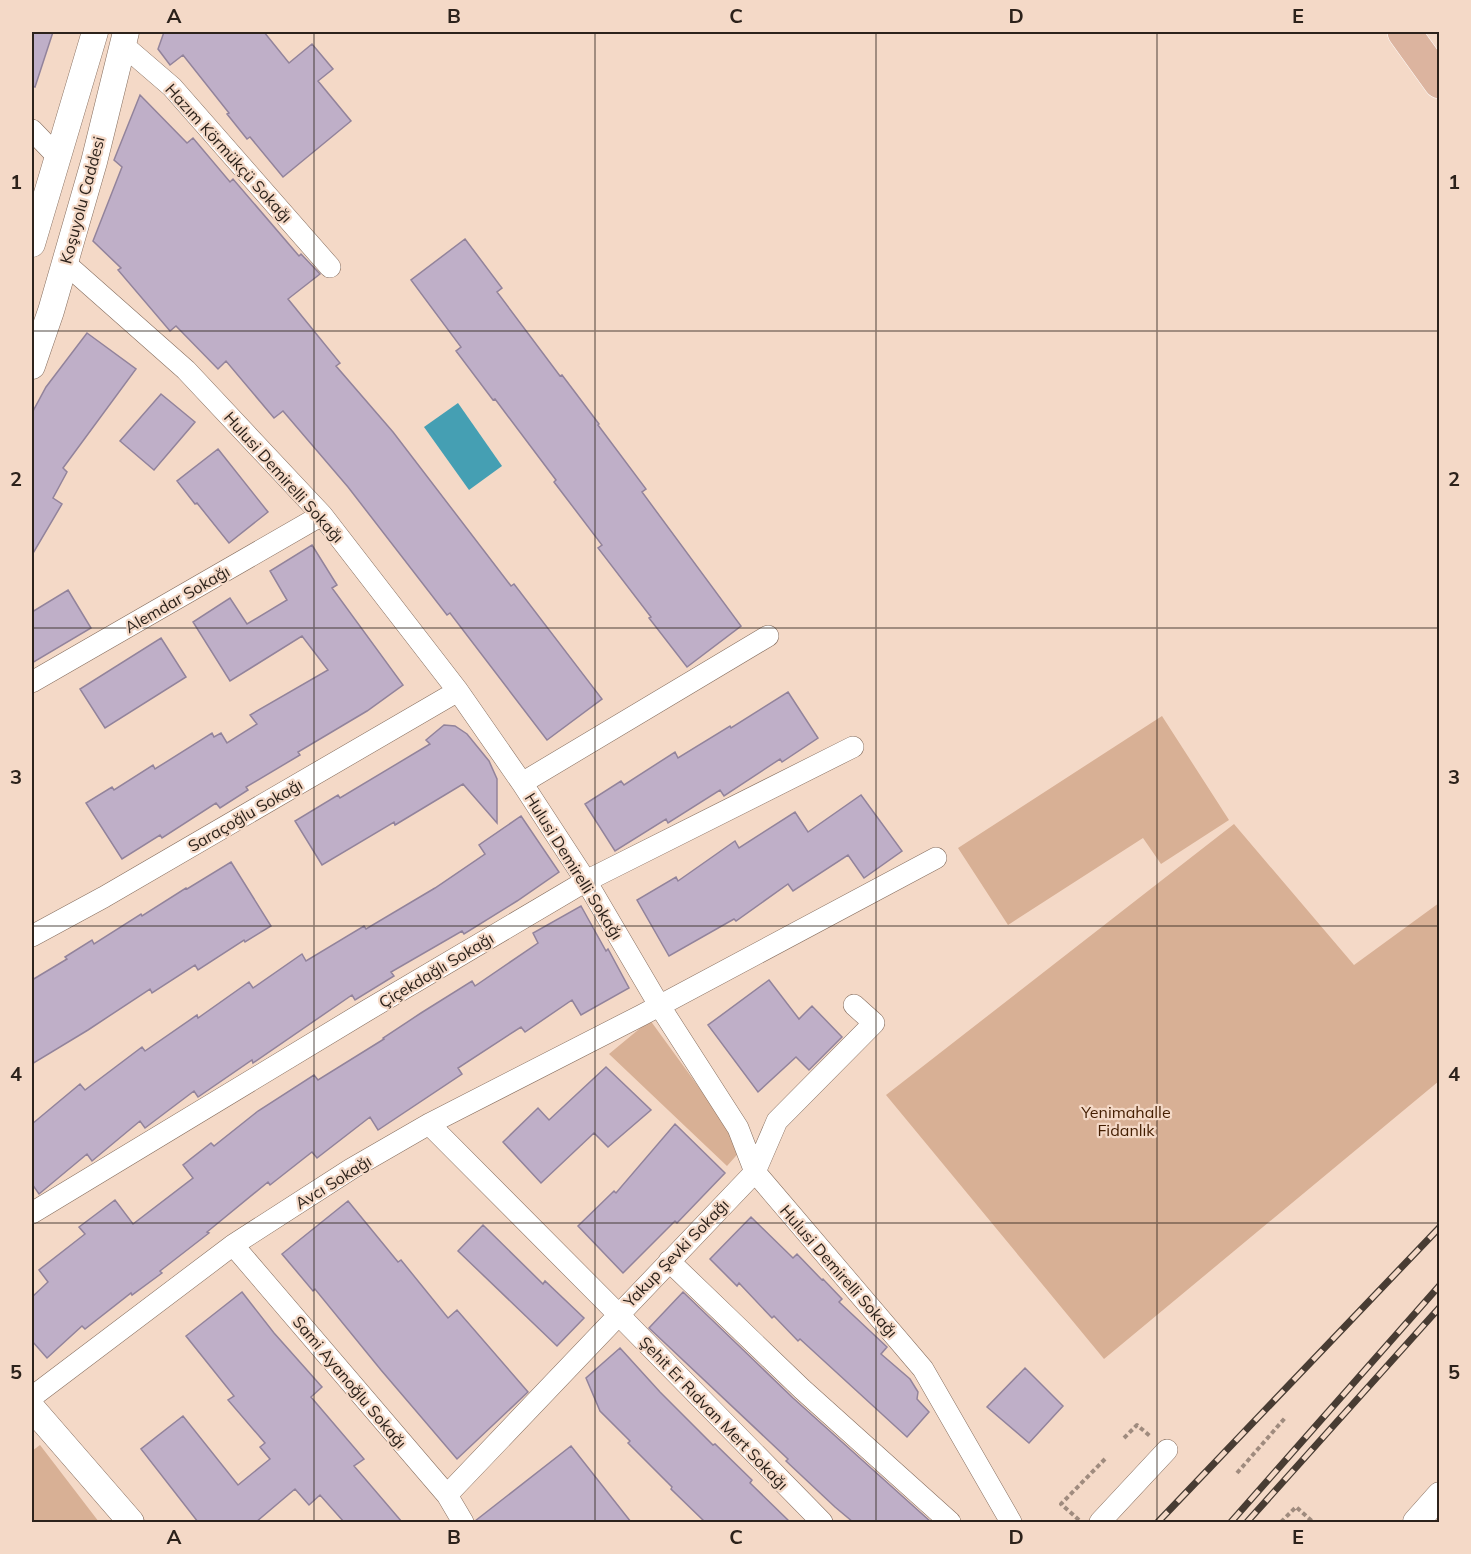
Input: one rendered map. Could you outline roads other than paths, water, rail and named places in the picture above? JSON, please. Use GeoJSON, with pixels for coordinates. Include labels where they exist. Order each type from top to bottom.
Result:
{"type":"FeatureCollection","features":[{"type":"Feature","properties":{"kind":"main road"},"geometry":{"type":"LineString","coordinates":[[1404,32],[1440,82]]}},
{"type":"Feature","properties":{"kind":"street","name":"Koşuyolu Caddesi"},"geometry":{"type":"LineString","coordinates":[[32,244],[95,32]]}},
{"type":"Feature","properties":{"kind":"street","name":"Koşuyolu Caddesi"},"geometry":{"type":"LineString","coordinates":[[32,366],[51,311],[94,162],[124,38]]}},
{"type":"Feature","properties":{"kind":"street","name":"Hazım Körmükçü Sokağı"},"geometry":{"type":"LineString","coordinates":[[124,38],[172,87],[330,267]]}},
{"type":"Feature","properties":{"kind":"street"},"geometry":{"type":"LineString","coordinates":[[32,130],[58,157],[94,162]]}},
{"type":"Feature","properties":{"kind":"street","name":"Hulusi Demirelli Sokağı"},"geometry":{"type":"LineString","coordinates":[[65,263],[186,370],[322,515],[458,691],[586,881],[659,1005],[738,1128],[754,1172],[923,1369],[1011,1522]]}},
{"type":"Feature","properties":{"kind":"street","name":"Alemdar Sokağı"},"geometry":{"type":"LineString","coordinates":[[32,682],[322,515]]}},
{"type":"Feature","properties":{"kind":"street"},"geometry":{"type":"LineString","coordinates":[[522,783],[768,636]]}},
{"type":"Feature","properties":{"kind":"street","name":"Saraçoğlu Sokağı"},"geometry":{"type":"LineString","coordinates":[[32,936],[104,897],[458,691]]}},
{"type":"Feature","properties":{"kind":"street","name":"Çiçekdağlı Sokağı"},"geometry":{"type":"LineString","coordinates":[[32,1214],[366,1011],[586,881],[853,747]]}},
{"type":"Feature","properties":{"kind":"street","name":"Avcı Sokağı"},"geometry":{"type":"LineString","coordinates":[[32,1397],[233,1245],[351,1169],[429,1124],[936,858]]}},
{"type":"Feature","properties":{"kind":"street","name":"Yakup Şevki Sokağı"},"geometry":{"type":"LineString","coordinates":[[447,1495],[754,1172],[777,1121],[874,1023],[854,1005]]}},
{"type":"Feature","properties":{"kind":"street","name":"Şehit Er Rıdvan Mert Sokağı"},"geometry":{"type":"LineString","coordinates":[[429,1124],[822,1522]]}},
{"type":"Feature","properties":{"kind":"street","name":"Sami Ayanoğlu Sokağı"},"geometry":{"type":"LineString","coordinates":[[233,1245],[447,1495],[464,1522]]}},
{"type":"Feature","properties":{"kind":"street"},"geometry":{"type":"LineString","coordinates":[[669,1261],[802,1389],[950,1522]]}},
{"type":"Feature","properties":{"kind":"street"},"geometry":{"type":"LineString","coordinates":[[32,1408],[131,1522]]}},
{"type":"Feature","properties":{"kind":"street"},"geometry":{"type":"LineString","coordinates":[[1100,1522],[1167,1450]]}},
{"type":"Feature","properties":{"kind":"street"},"geometry":{"type":"LineString","coordinates":[[1422,1520],[1440,1496]]}},
{"type":"Feature","properties":{"kind":"water"},"geometry":{"type":"Polygon","coordinates":[[[458,403],[502,466],[469,490],[424,427],[458,403]]]}},
{"type":"Feature","properties":{"kind":"railway"},"geometry":{"type":"LineString","coordinates":[[1158,1522],[1440,1227]]}},
{"type":"Feature","properties":{"kind":"railway"},"geometry":{"type":"LineString","coordinates":[[1231,1522],[1440,1285]]}},
{"type":"Feature","properties":{"kind":"railway"},"geometry":{"type":"LineString","coordinates":[[1247,1522],[1440,1307]]}},
{"type":"Feature","properties":{"kind":"park label","name":"Yenimahalle Fidanlık"},"geometry":{"type":"Point","coordinates":[1126,1121]}}]}
